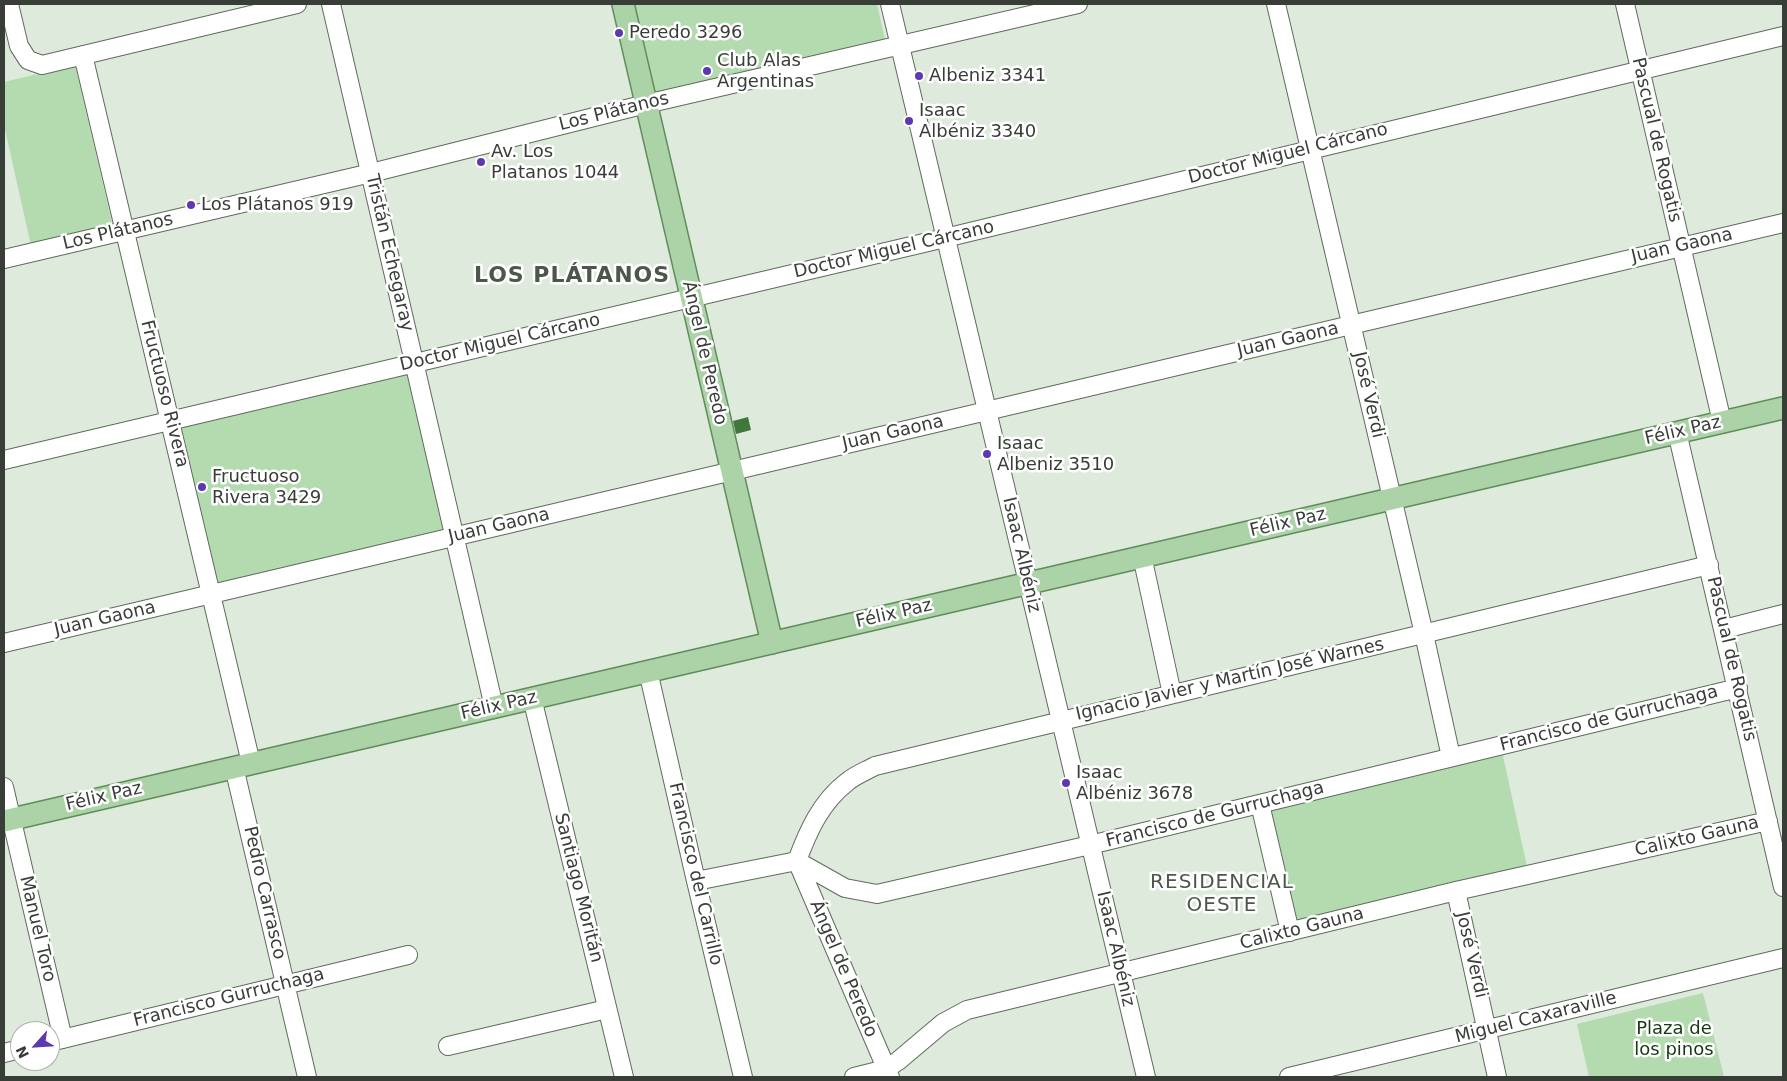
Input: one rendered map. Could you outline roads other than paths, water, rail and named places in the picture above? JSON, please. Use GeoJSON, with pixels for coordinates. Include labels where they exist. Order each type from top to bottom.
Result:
{"type":"FeatureCollection","features":[{"type":"Feature","properties":{"kind":"main road","name":"Ángel de Peredo"},"geometry":{"type":"LineString","coordinates":[[622,4],[772,643]]}},
{"type":"Feature","properties":{"kind":"main road","name":"Félix Paz"},"geometry":{"type":"LineString","coordinates":[[8,820],[1783,408]]}},
{"type":"Feature","properties":{"kind":"street"},"geometry":{"type":"LineString","coordinates":[[9,4],[19,46],[28,60],[42,65],[297,4]]}},
{"type":"Feature","properties":{"kind":"street","name":"Tristán Echegaray"},"geometry":{"type":"LineString","coordinates":[[331,4],[494,707]]}},
{"type":"Feature","properties":{"kind":"street","name":"Isaac Albéniz"},"geometry":{"type":"LineString","coordinates":[[890,4],[1146,1077]]}},
{"type":"Feature","properties":{"kind":"street","name":"Los Plátanos"},"geometry":{"type":"LineString","coordinates":[[4,259],[371,173],[646,104],[1078,4]]}},
{"type":"Feature","properties":{"kind":"street","name":"José Verdi"},"geometry":{"type":"LineString","coordinates":[[1276,4],[1424,634],[1451,757]]}},
{"type":"Feature","properties":{"kind":"street","name":"Pascual de Rogatis"},"geometry":{"type":"LineString","coordinates":[[1624,4],[1722,422]]}},
{"type":"Feature","properties":{"kind":"street","name":"Doctor Miguel Cárcano"},"geometry":{"type":"LineString","coordinates":[[4,460],[945,238],[1311,148],[1783,36]]}},
{"type":"Feature","properties":{"kind":"street","name":"Fructuoso Rivera"},"geometry":{"type":"LineString","coordinates":[[83,55],[212,594],[243,765]]}},
{"type":"Feature","properties":{"kind":"street","name":"Juan Gaona"},"geometry":{"type":"LineString","coordinates":[[4,643],[1681,246],[1782,227]]}},
{"type":"Feature","properties":{"kind":"street","name":"Pascual de Rogatis"},"geometry":{"type":"LineString","coordinates":[[1677,432],[1783,887]]}},
{"type":"Feature","properties":{"kind":"street"},"geometry":{"type":"LineString","coordinates":[[1142,556],[1172,694]]}},
{"type":"Feature","properties":{"kind":"street","name":"Ignacio Javier y Martín José Warnes"},"geometry":{"type":"LineString","coordinates":[[797,861],[815,818],[831,797],[848,781],[875,766],[1709,565]]}},
{"type":"Feature","properties":{"kind":"street"},"geometry":{"type":"LineString","coordinates":[[1724,629],[1783,614]]}},
{"type":"Feature","properties":{"kind":"street","name":"Francisco del Carrillo"},"geometry":{"type":"LineString","coordinates":[[648,671],[743,1077]]}},
{"type":"Feature","properties":{"kind":"street","name":"Francisco de Gurruchaga"},"geometry":{"type":"LineString","coordinates":[[797,861],[845,888],[877,894],[1090,845],[1738,688]]}},
{"type":"Feature","properties":{"kind":"street","name":"Santiago Moritán"},"geometry":{"type":"LineString","coordinates":[[532,698],[624,1077]]}},
{"type":"Feature","properties":{"kind":"street","name":"Pedro Carrasco"},"geometry":{"type":"LineString","coordinates":[[243,765],[285,984],[307,1077]]}},
{"type":"Feature","properties":{"kind":"street","name":"Manuel Toro"},"geometry":{"type":"LineString","coordinates":[[4,787],[8,820],[52,1021]]}},
{"type":"Feature","properties":{"kind":"street"},"geometry":{"type":"LineString","coordinates":[[1260,804],[1290,932]]}},
{"type":"Feature","properties":{"kind":"street","name":"Calixto Gauna"},"geometry":{"type":"LineString","coordinates":[[854,1077],[888,1073],[898,1061],[943,1023],[967,1010],[1456,891],[1768,821]]}},
{"type":"Feature","properties":{"kind":"street"},"geometry":{"type":"LineString","coordinates":[[696,881],[797,861]]}},
{"type":"Feature","properties":{"kind":"street","name":"Ángel de Peredo"},"geometry":{"type":"LineString","coordinates":[[797,861],[888,1073]]}},
{"type":"Feature","properties":{"kind":"street","name":"José Verdi"},"geometry":{"type":"LineString","coordinates":[[1456,891],[1497,1077]]}},
{"type":"Feature","properties":{"kind":"street","name":"Francisco Gurruchaga"},"geometry":{"type":"LineString","coordinates":[[60,1040],[408,955]]}},
{"type":"Feature","properties":{"kind":"street","name":"Miguel Caxaraville"},"geometry":{"type":"LineString","coordinates":[[1288,1077],[1783,958]]}},
{"type":"Feature","properties":{"kind":"street"},"geometry":{"type":"LineString","coordinates":[[448,1046],[607,1009]]}},
{"type":"Feature","properties":{"kind":"place","name":"Peredo 3296"},"geometry":{"type":"Point","coordinates":[619,33]}},
{"type":"Feature","properties":{"kind":"place","name":"Club Alas Argentinas"},"geometry":{"type":"Point","coordinates":[707,71]}},
{"type":"Feature","properties":{"kind":"place","name":"Albeniz 3341"},"geometry":{"type":"Point","coordinates":[919,76]}},
{"type":"Feature","properties":{"kind":"place","name":"Isaac Albéniz 3340"},"geometry":{"type":"Point","coordinates":[909,121]}},
{"type":"Feature","properties":{"kind":"place","name":"Av. Los Platanos 1044"},"geometry":{"type":"Point","coordinates":[481,162]}},
{"type":"Feature","properties":{"kind":"place","name":"Los Plátanos 919"},"geometry":{"type":"Point","coordinates":[191,205]}},
{"type":"Feature","properties":{"kind":"place","name":"Isaac Albeniz 3510"},"geometry":{"type":"Point","coordinates":[987,454]}},
{"type":"Feature","properties":{"kind":"place","name":"Fructuoso Rivera 3429"},"geometry":{"type":"Point","coordinates":[202,487]}},
{"type":"Feature","properties":{"kind":"place","name":"Isaac Albéniz 3678"},"geometry":{"type":"Point","coordinates":[1066,783]}},
{"type":"Feature","properties":{"kind":"district","name":"LOS PLÁTANOS"},"geometry":{"type":"Point","coordinates":[572,276]}},
{"type":"Feature","properties":{"kind":"district","name":"RESIDENCIAL OESTE"},"geometry":{"type":"Point","coordinates":[1222,894]}},
{"type":"Feature","properties":{"kind":"park label","name":"Plaza de los pinos"},"geometry":{"type":"Point","coordinates":[1674,1039]}}]}
